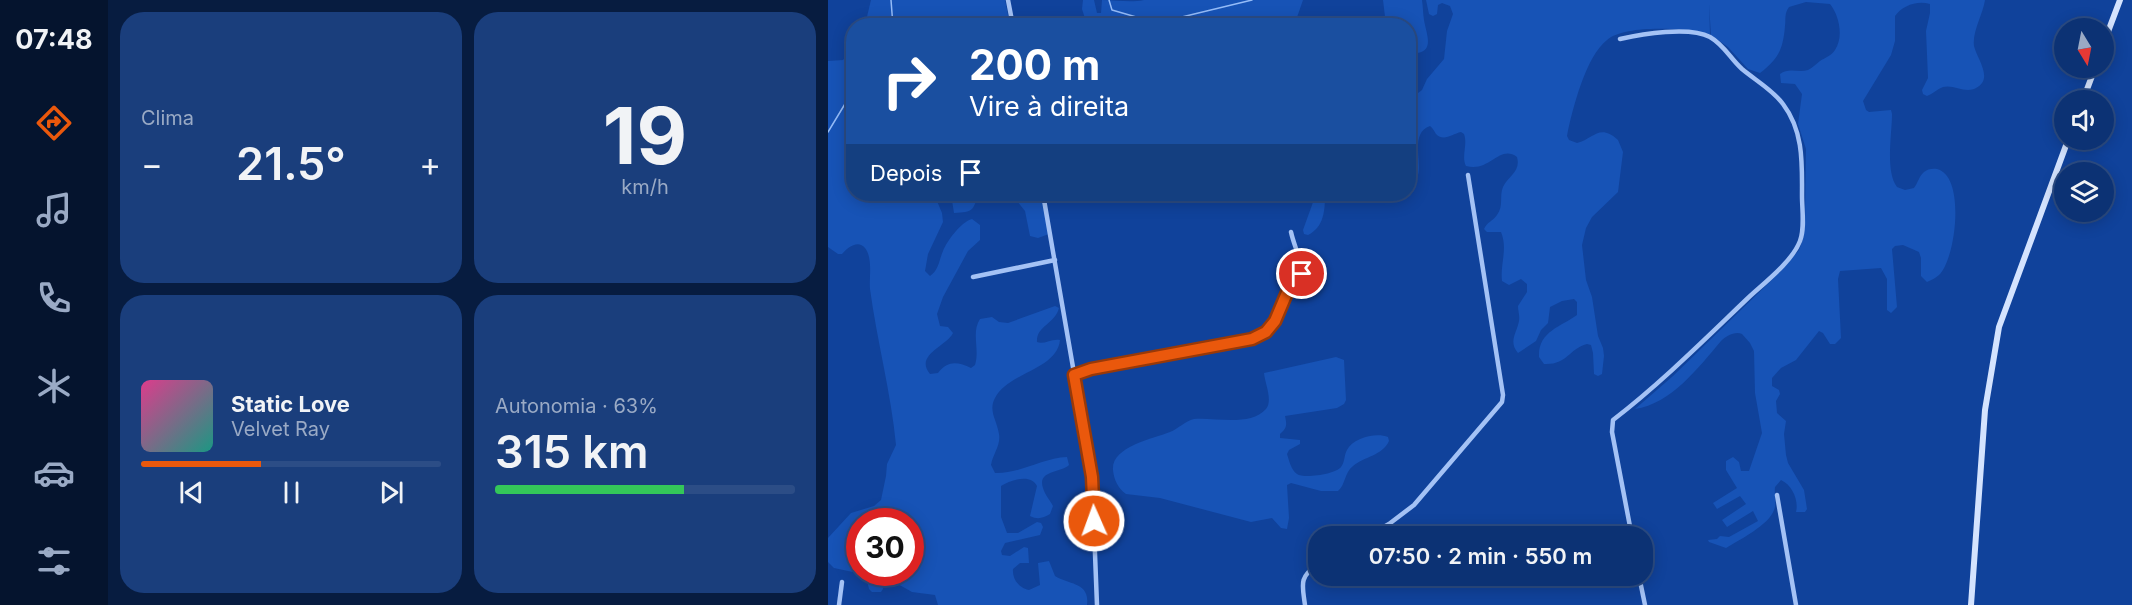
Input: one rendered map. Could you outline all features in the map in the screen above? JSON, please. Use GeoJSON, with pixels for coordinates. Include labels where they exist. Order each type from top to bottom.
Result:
{"type":"FeatureCollection","features":[{"type":"Feature","properties":{"kind":"main road"},"geometry":{"type":"LineString","coordinates":[[2113,18],[2120,0]]}},
{"type":"Feature","properties":{"kind":"main road"},"geometry":{"type":"LineString","coordinates":[[1971,605],[1985,410],[1999,327],[2064,150]]}},
{"type":"Feature","properties":{"kind":"street"},"geometry":{"type":"LineString","coordinates":[[1008,0],[1011,18]]}},
{"type":"Feature","properties":{"kind":"street"},"geometry":{"type":"LineString","coordinates":[[1620,39],[1646,33],[1692,33],[1708,36],[1725,48],[1740,67],[1783,104],[1793,122],[1801,145],[1802,178],[1801,240],[1796,249],[1720,325],[1640,399],[1613,420],[1612,432],[1630,526]]}},
{"type":"Feature","properties":{"kind":"street"},"geometry":{"type":"LineString","coordinates":[[1385,526],[1414,506],[1502,402],[1503,395],[1468,175]]}},
{"type":"Feature","properties":{"kind":"street"},"geometry":{"type":"LineString","coordinates":[[1044,201],[1092,477],[1097,605]]}},
{"type":"Feature","properties":{"kind":"street"},"geometry":{"type":"LineString","coordinates":[[1074,375],[1091,369],[1234,344],[1266,332],[1275,321],[1289,288],[1302,274],[1302,265],[1291,232]]}},
{"type":"Feature","properties":{"kind":"street"},"geometry":{"type":"LineString","coordinates":[[973,277],[1055,260]]}},
{"type":"Feature","properties":{"kind":"street"},"geometry":{"type":"LineString","coordinates":[[1777,495],[1796,605]]}},
{"type":"Feature","properties":{"kind":"street"},"geometry":{"type":"LineString","coordinates":[[1305,605],[1302,583],[1308,572]]}},
{"type":"Feature","properties":{"kind":"street"},"geometry":{"type":"LineString","coordinates":[[838,605],[842,582]]}},
{"type":"Feature","properties":{"kind":"street"},"geometry":{"type":"LineString","coordinates":[[1642,586],[1645,605]]}},
{"type":"Feature","properties":{"kind":"shaded area"},"geometry":{"type":"Polygon","coordinates":[[[871,0],[1005,0],[1009,18],[867,18],[871,0]]]}},
{"type":"Feature","properties":{"kind":"shaded area"},"geometry":{"type":"Polygon","coordinates":[[[1083,0],[1094,0],[1097,13],[1101,13],[1102,0],[1303,0],[1297,18],[1085,18],[1082,9],[1083,0]]]}},
{"type":"Feature","properties":{"kind":"shaded area"},"geometry":{"type":"Polygon","coordinates":[[[1383,0],[1422,0],[1428,41],[1426,49],[1423,52],[1416,52],[1416,18],[1385,18],[1383,0]]]}},
{"type":"Feature","properties":{"kind":"shaded area"},"geometry":{"type":"Polygon","coordinates":[[[1426,0],[1985,0],[1974,41],[1984,74],[1981,84],[1972,90],[1947,86],[1927,96],[1923,94],[1922,90],[1928,78],[1926,31],[1930,4],[1915,3],[1902,9],[1895,16],[1895,41],[1891,55],[1863,101],[1869,112],[1891,110],[1890,162],[1893,180],[1897,187],[1905,190],[1914,188],[1922,174],[1930,169],[1937,169],[1946,175],[1952,186],[1955,201],[1953,236],[1945,266],[1938,276],[1927,282],[1921,276],[1919,252],[1903,245],[1892,249],[1897,307],[1891,313],[1887,310],[1887,279],[1881,268],[1840,271],[1838,279],[1841,338],[1835,344],[1830,344],[1819,331],[1796,360],[1781,368],[1772,378],[1772,386],[1779,390],[1780,394],[1776,401],[1777,413],[1786,421],[1784,434],[1786,455],[1788,463],[1804,490],[1807,509],[1805,512],[1796,512],[1794,493],[1781,480],[1775,487],[1774,510],[1760,527],[1726,548],[1708,540],[1717,539],[1720,536],[1729,537],[1758,521],[1753,511],[1727,527],[1722,520],[1746,504],[1740,496],[1717,509],[1713,503],[1737,488],[1726,470],[1726,461],[1733,457],[1739,462],[1741,471],[1749,471],[1762,433],[1755,393],[1754,351],[1742,334],[1734,334],[1723,339],[1694,373],[1661,400],[1635,409],[1673,376],[1784,268],[1799,250],[1805,221],[1806,149],[1798,124],[1802,94],[1795,84],[1781,83],[1780,74],[1787,71],[1808,70],[1835,50],[1840,33],[1836,14],[1830,4],[1806,2],[1789,7],[1781,48],[1771,63],[1760,73],[1748,69],[1728,47],[1711,35],[1709,4],[1710,35],[1673,29],[1628,31],[1607,40],[1599,48],[1586,71],[1576,98],[1567,136],[1569,140],[1577,143],[1601,132],[1606,133],[1618,140],[1623,152],[1618,192],[1592,217],[1586,228],[1582,245],[1586,280],[1592,297],[1598,336],[1604,356],[1602,374],[1598,376],[1594,374],[1591,345],[1581,346],[1552,364],[1544,364],[1539,357],[1542,341],[1546,335],[1577,315],[1577,302],[1574,299],[1562,301],[1550,307],[1548,323],[1541,330],[1536,341],[1518,353],[1515,349],[1513,341],[1519,321],[1518,306],[1527,292],[1527,284],[1521,279],[1509,285],[1502,281],[1504,244],[1501,232],[1487,232],[1484,229],[1499,212],[1503,187],[1516,170],[1517,157],[1505,154],[1482,166],[1466,166],[1464,134],[1461,132],[1442,137],[1436,134],[1430,126],[1420,134],[1418,141],[1419,169],[1416,178],[1416,93],[1422,90],[1427,79],[1444,59],[1447,31],[1453,14],[1450,6],[1442,3],[1438,5],[1437,14],[1433,16],[1429,14],[1426,0]]]}},
{"type":"Feature","properties":{"kind":"shaded area"},"geometry":{"type":"Polygon","coordinates":[[[846,57],[846,201],[937,201],[943,222],[928,254],[925,271],[930,276],[937,268],[948,242],[959,228],[972,219],[980,225],[980,240],[968,251],[943,297],[937,314],[940,326],[948,327],[953,333],[933,351],[926,361],[930,374],[938,373],[949,364],[962,364],[971,368],[975,365],[976,330],[980,319],[992,317],[999,322],[1008,323],[1055,306],[1059,308],[1054,318],[1042,328],[1037,337],[1037,342],[1042,343],[1060,340],[1057,350],[1042,365],[1010,382],[995,398],[992,407],[999,438],[991,465],[995,473],[1004,473],[1067,457],[1069,465],[1043,478],[1043,488],[1053,506],[1050,514],[1045,517],[1030,516],[1037,486],[1034,482],[1020,479],[1001,486],[1001,517],[1007,533],[1018,533],[1037,522],[1043,527],[1040,535],[1005,543],[1001,551],[1002,555],[1010,556],[1024,547],[1028,548],[1029,563],[1020,563],[1013,569],[1015,580],[1022,587],[1029,590],[1040,585],[1038,563],[1049,561],[1055,576],[1082,588],[1087,598],[1087,605],[938,605],[935,595],[912,592],[901,586],[924,586],[924,508],[867,508],[881,500],[887,464],[896,445],[870,289],[870,262],[867,252],[859,244],[850,247],[842,254],[828,247],[828,61],[843,60],[846,57]]]}},
{"type":"Feature","properties":{"kind":"shaded area"},"geometry":{"type":"Polygon","coordinates":[[[952,201],[976,201],[971,210],[954,213],[952,201]]]}},
{"type":"Feature","properties":{"kind":"shaded area"},"geometry":{"type":"Polygon","coordinates":[[[1017,201],[1042,201],[1049,234],[1038,238],[1030,236],[1025,211],[1017,201]]]}},
{"type":"Feature","properties":{"kind":"shaded area"},"geometry":{"type":"Polygon","coordinates":[[[1313,201],[1325,201],[1320,223],[1308,235],[1304,234],[1303,230],[1313,201]]]}},
{"type":"Feature","properties":{"kind":"shaded area"},"geometry":{"type":"Polygon","coordinates":[[[1336,357],[1344,360],[1346,400],[1344,404],[1337,408],[1285,416],[1286,426],[1280,438],[1300,440],[1300,444],[1289,450],[1287,454],[1293,470],[1297,474],[1306,476],[1333,472],[1341,467],[1346,452],[1359,439],[1377,435],[1388,437],[1389,441],[1378,453],[1350,469],[1338,491],[1321,491],[1291,483],[1287,485],[1289,518],[1287,529],[1281,528],[1272,518],[1251,522],[1160,498],[1126,494],[1117,484],[1113,470],[1114,462],[1125,450],[1170,432],[1194,419],[1241,420],[1259,415],[1266,409],[1269,401],[1264,373],[1336,357]]]}},
{"type":"Feature","properties":{"kind":"shaded area"},"geometry":{"type":"Polygon","coordinates":[[[846,518],[846,571],[834,568],[828,562],[828,538],[846,518]]]}},
{"type":"Feature","properties":{"kind":"shaded area"},"geometry":{"type":"Polygon","coordinates":[[[868,586],[884,586],[881,592],[872,592],[868,586]]]}},
{"type":"Feature","properties":{"kind":"waterway"},"geometry":{"type":"LineString","coordinates":[[891,0],[892,18]]}},
{"type":"Feature","properties":{"kind":"waterway"},"geometry":{"type":"LineString","coordinates":[[1109,0],[1112,10],[1140,18]]}},
{"type":"Feature","properties":{"kind":"waterway"},"geometry":{"type":"LineString","coordinates":[[1178,18],[1252,0]]}},
{"type":"Feature","properties":{"kind":"waterway"},"geometry":{"type":"LineString","coordinates":[[828,132],[846,102]]}},
{"type":"Feature","properties":{"kind":"route"},"geometry":{"type":"LineString","coordinates":[[1094,521],[1092,477],[1074,375],[1091,369],[1252,339],[1266,332],[1275,321],[1289,288],[1302,274]]}}]}
